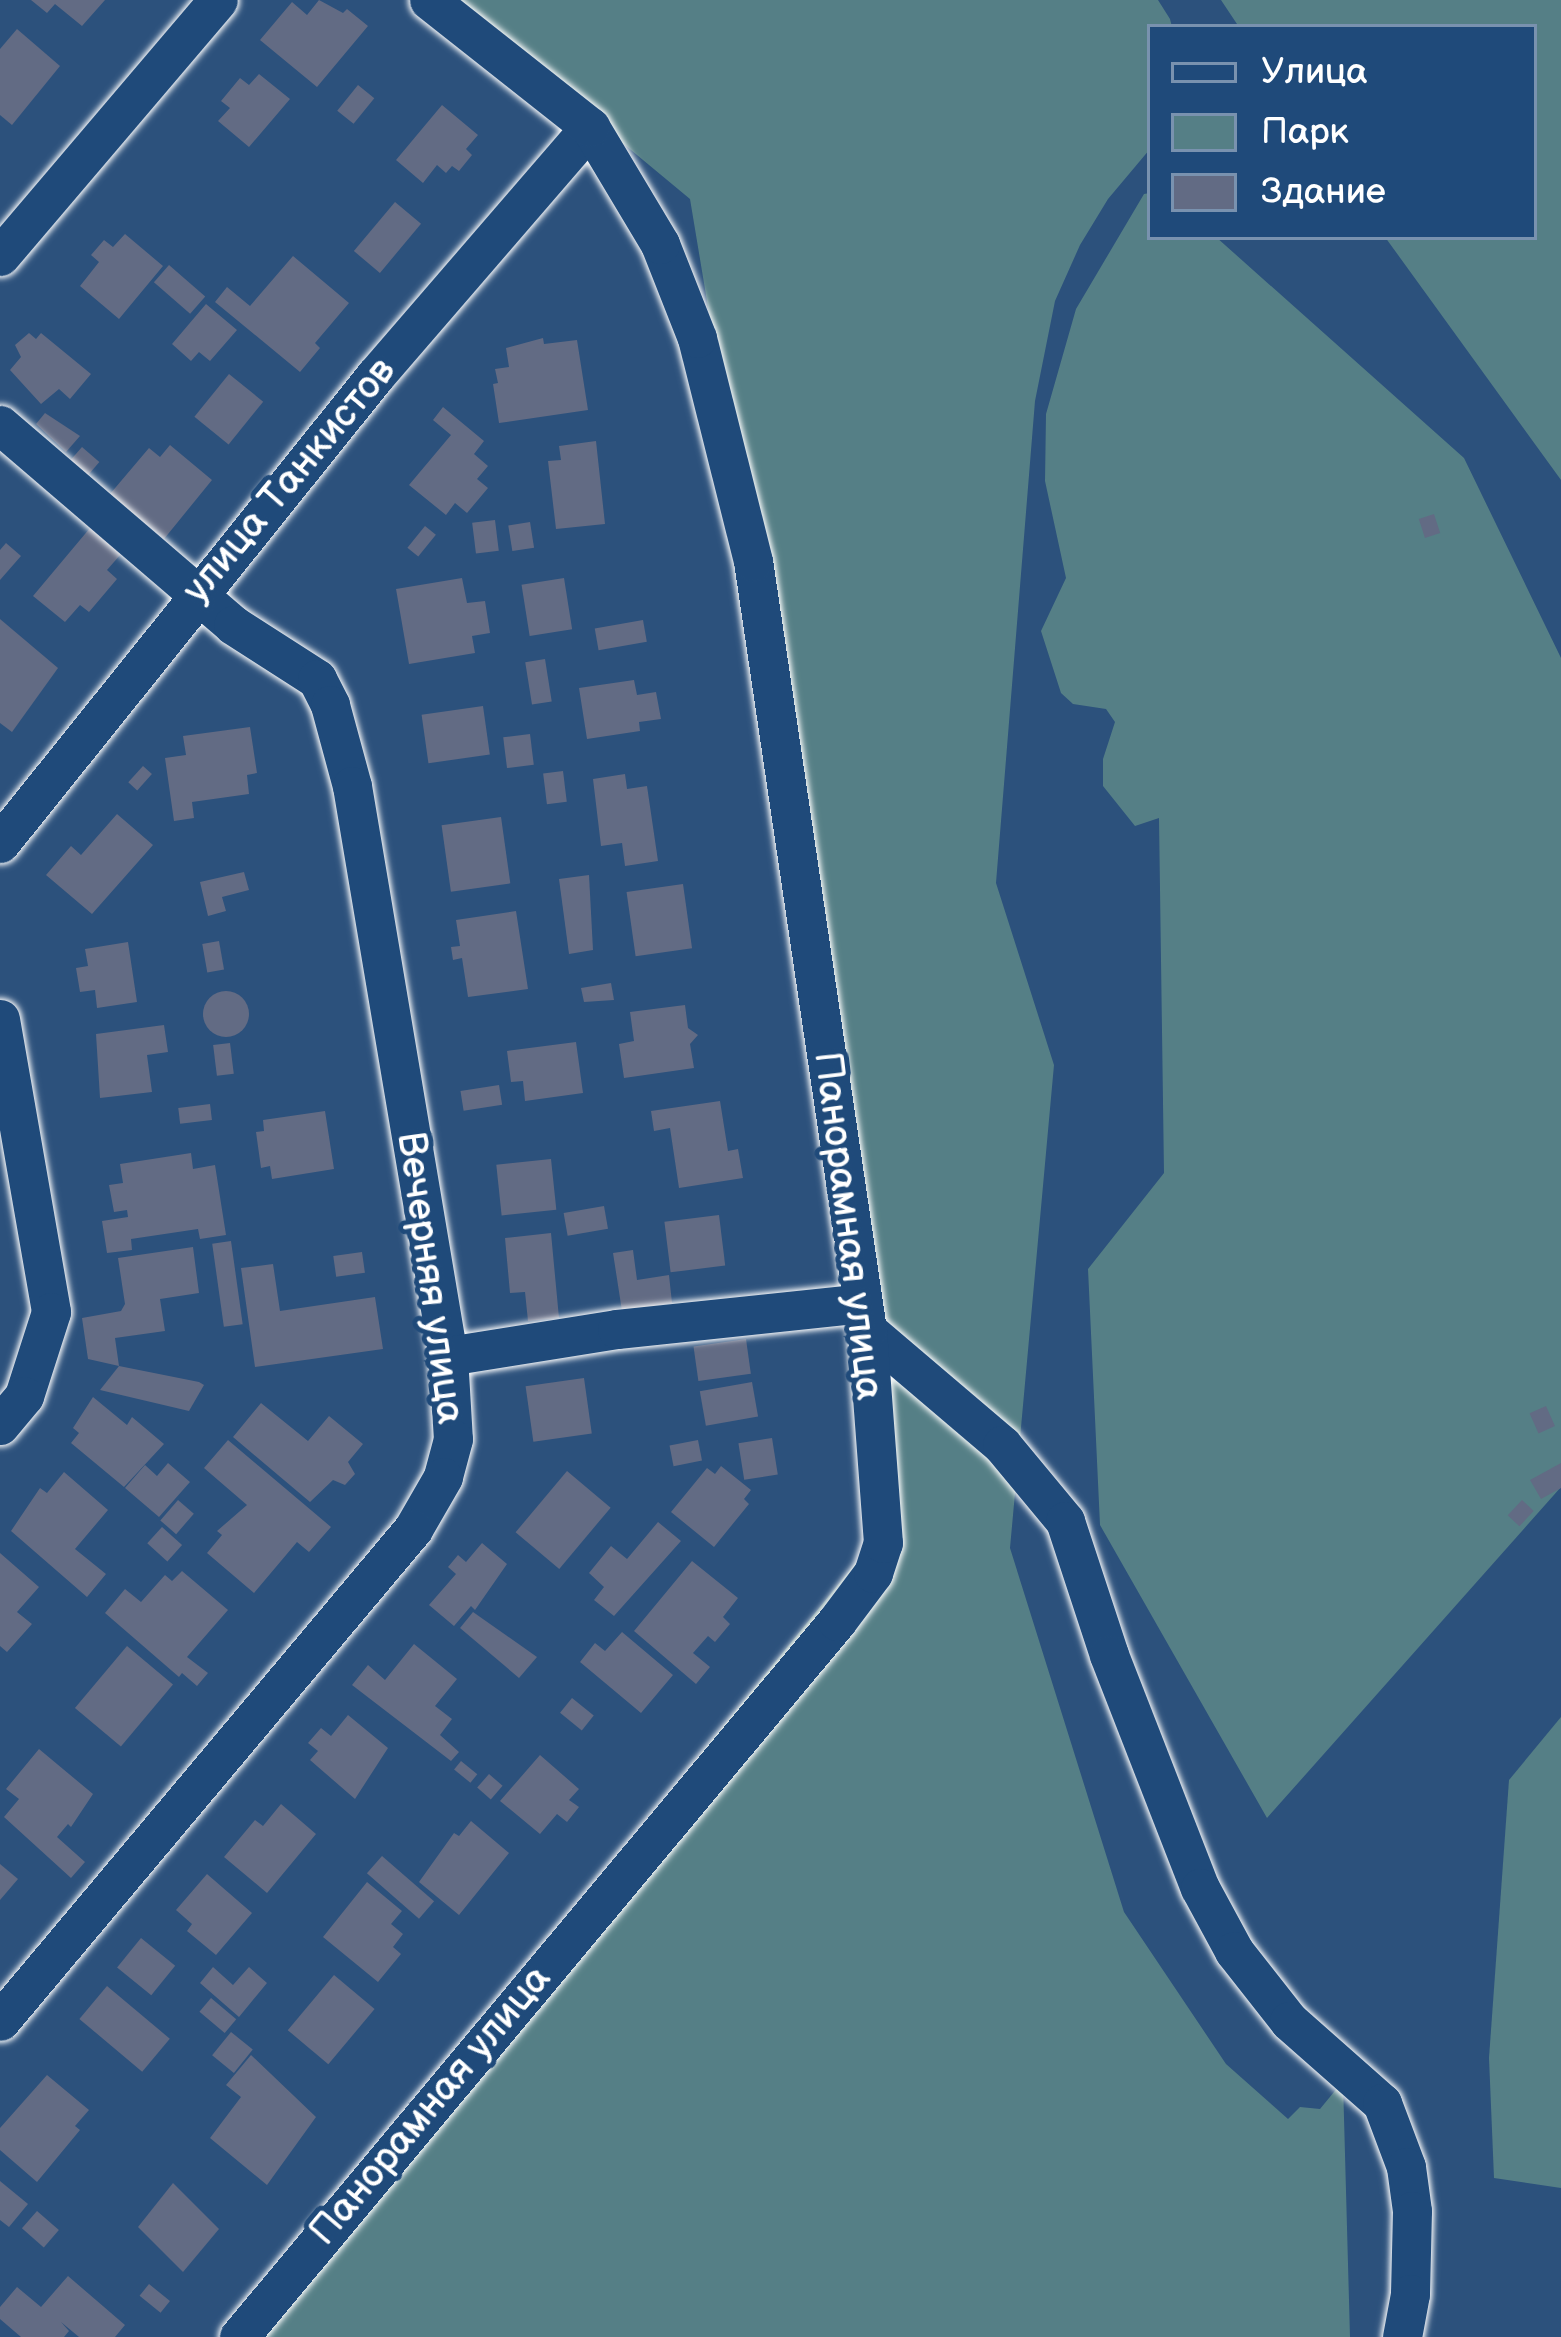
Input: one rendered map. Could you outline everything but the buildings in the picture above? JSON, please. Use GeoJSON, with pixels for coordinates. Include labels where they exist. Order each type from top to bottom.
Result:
{"type":"FeatureCollection","features":[{"type":"Feature","properties":{"kind":"street"},"geometry":{"type":"LineString","coordinates":[[0,256],[218,0]]}},
{"type":"Feature","properties":{"kind":"street","name":"Панорамная улица"},"geometry":{"type":"LineString","coordinates":[[239,2337],[873,1573],[883,1543],[865,1316],[753,561],[697,338],[660,244],[590,127],[429,0]]}},
{"type":"Feature","properties":{"kind":"street","name":"улица Танкистов"},"geometry":{"type":"LineString","coordinates":[[0,843],[197,592],[590,127]]}},
{"type":"Feature","properties":{"kind":"street","name":"Вечерняя улица"},"geometry":{"type":"LineString","coordinates":[[0,425],[268,652],[317,679],[329,705],[352,786],[448,1356],[452,1438],[443,1477],[413,1528],[0,2020]]}},
{"type":"Feature","properties":{"kind":"street"},"geometry":{"type":"LineString","coordinates":[[0,1019],[51,1312],[24,1396],[0,1425]]}},
{"type":"Feature","properties":{"kind":"street"},"geometry":{"type":"LineString","coordinates":[[448,1356],[617,1329],[865,1316],[1002,1445],[1065,1521],[1109,1655],[1208,1902],[1234,1951],[1289,2021],[1382,2103],[1406,2168],[1412,2211],[1410,2294],[1402,2337]]}},
{"type":"Feature","properties":{"kind":"green space"},"geometry":{"type":"Polygon","coordinates":[[[450,0],[1158,0],[1170,19],[1171,24],[1147,24],[1147,153],[1108,199],[1080,245],[1055,301],[1035,401],[996,883],[1054,1065],[1010,1548],[1124,1912],[1226,2064],[1288,2119],[1300,2107],[1320,2109],[1343,2081],[1350,2337],[227,2337],[889,1522],[876,1316],[690,199],[450,0]]]}},
{"type":"Feature","properties":{"kind":"green space"},"geometry":{"type":"Polygon","coordinates":[[[1221,0],[1561,0],[1561,480],[1387,240],[1537,240],[1537,24],[1237,24],[1221,0]]]}},
{"type":"Feature","properties":{"kind":"green space"},"geometry":{"type":"Polygon","coordinates":[[[1144,194],[1147,240],[1219,240],[1464,458],[1561,658],[1561,1487],[1267,1818],[1100,1525],[1088,1269],[1164,1173],[1159,818],[1135,826],[1103,786],[1103,759],[1115,722],[1106,709],[1073,704],[1061,693],[1041,631],[1066,578],[1045,481],[1046,414],[1076,309],[1144,194]]]}},
{"type":"Feature","properties":{"kind":"green space"},"geometry":{"type":"Polygon","coordinates":[[[1561,1717],[1561,2188],[1494,2178],[1489,2058],[1509,1780],[1561,1717]]]}}]}
